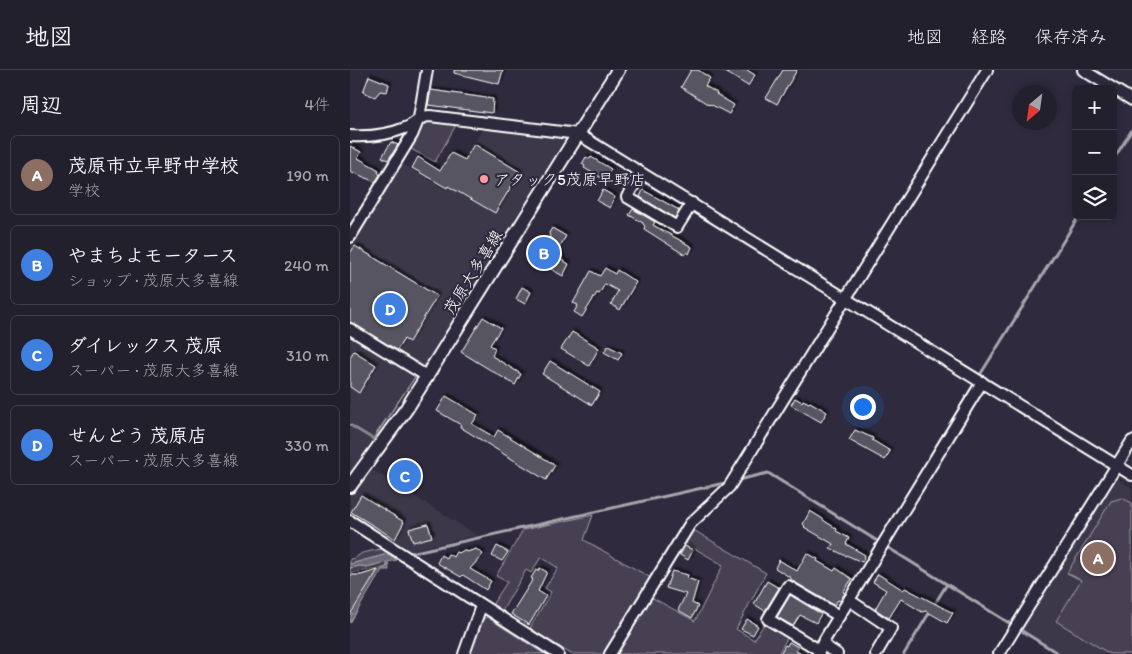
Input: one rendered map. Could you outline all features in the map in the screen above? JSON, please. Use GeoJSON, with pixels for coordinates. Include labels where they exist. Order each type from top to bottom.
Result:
{"type":"FeatureCollection","features":[{"type":"Feature","properties":{"kind":"main road","name":"茂原大多喜線"},"geometry":{"type":"LineString","coordinates":[[350,486],[428,376],[618,70]]}},
{"type":"Feature","properties":{"kind":"street"},"geometry":{"type":"LineString","coordinates":[[350,237],[412,135],[419,118],[427,70]]}},
{"type":"Feature","properties":{"kind":"street"},"geometry":{"type":"LineString","coordinates":[[610,654],[690,524],[729,487],[987,70]]}},
{"type":"Feature","properties":{"kind":"street"},"geometry":{"type":"LineString","coordinates":[[1083,70],[1132,100]]}},
{"type":"Feature","properties":{"kind":"street"},"geometry":{"type":"LineString","coordinates":[[350,136],[366,137],[396,131],[407,128],[419,118],[430,116],[578,134],[1132,475]]}},
{"type":"Feature","properties":{"kind":"street"},"geometry":{"type":"LineString","coordinates":[[641,173],[628,198],[677,227],[692,203]]}},
{"type":"Feature","properties":{"kind":"street"},"geometry":{"type":"LineString","coordinates":[[350,328],[428,376]]}},
{"type":"Feature","properties":{"kind":"street"},"geometry":{"type":"LineString","coordinates":[[820,650],[982,382]]}},
{"type":"Feature","properties":{"kind":"street"},"geometry":{"type":"LineString","coordinates":[[999,654],[1132,441]]}},
{"type":"Feature","properties":{"kind":"street"},"geometry":{"type":"LineString","coordinates":[[350,521],[558,654]]}},
{"type":"Feature","properties":{"kind":"street"},"geometry":{"type":"LineString","coordinates":[[838,654],[820,650],[768,619],[788,586],[839,616]]}},
{"type":"Feature","properties":{"kind":"street"},"geometry":{"type":"LineString","coordinates":[[849,600],[891,628],[876,654]]}},
{"type":"Feature","properties":{"kind":"street"},"geometry":{"type":"LineString","coordinates":[[464,654],[481,606]]}},
{"type":"Feature","properties":{"kind":"shaded area"},"geometry":{"type":"Polygon","coordinates":[[[428,122],[456,125],[435,162],[409,148],[423,124],[428,122]]]}},
{"type":"Feature","properties":{"kind":"shaded area"},"geometry":{"type":"Polygon","coordinates":[[[483,128],[565,138],[423,368],[350,323],[350,246],[401,163],[446,190],[483,128]]]}},
{"type":"Feature","properties":{"kind":"shaded area"},"geometry":{"type":"Polygon","coordinates":[[[350,336],[415,377],[373,438],[350,424],[350,336]]]}},
{"type":"Feature","properties":{"kind":"shaded area"},"geometry":{"type":"Polygon","coordinates":[[[415,377],[373,440],[350,426],[350,424],[373,438],[415,377]]]}},
{"type":"Feature","properties":{"kind":"shaded area"},"geometry":{"type":"Polygon","coordinates":[[[350,426],[374,441],[350,472],[350,426]]]}},
{"type":"Feature","properties":{"kind":"shaded area"},"geometry":{"type":"Polygon","coordinates":[[[371,469],[477,535],[409,551],[350,514],[350,496],[371,469]]]}},
{"type":"Feature","properties":{"kind":"shaded area"},"geometry":{"type":"Polygon","coordinates":[[[1114,477],[1132,488],[1132,654],[1059,654],[1019,629],[1114,477]]]}},
{"type":"Feature","properties":{"kind":"shaded area"},"geometry":{"type":"Polygon","coordinates":[[[1122,498],[1132,503],[1132,654],[1110,654],[1056,621],[1081,580],[1067,573],[1111,501],[1122,498]]]}},
{"type":"Feature","properties":{"kind":"shaded area"},"geometry":{"type":"Polygon","coordinates":[[[593,515],[584,540],[653,579],[607,654],[571,654],[530,628],[551,592],[545,588],[558,568],[541,557],[531,573],[526,570],[502,611],[492,605],[507,582],[496,576],[523,530],[593,515]]]}},
{"type":"Feature","properties":{"kind":"shaded area"},"geometry":{"type":"Polygon","coordinates":[[[690,528],[766,573],[736,629],[754,640],[766,621],[789,635],[778,654],[617,654],[614,652],[649,596],[695,621],[723,565],[682,541],[690,528]]]}},
{"type":"Feature","properties":{"kind":"shaded area"},"geometry":{"type":"Polygon","coordinates":[[[381,549],[388,554],[350,564],[350,559],[362,553],[381,549]]]}},
{"type":"Feature","properties":{"kind":"shaded area"},"geometry":{"type":"Polygon","coordinates":[[[388,554],[397,560],[388,562],[389,570],[382,570],[350,623],[350,618],[380,569],[387,567],[386,562],[367,567],[350,568],[350,564],[388,554]]]}},
{"type":"Feature","properties":{"kind":"shaded area"},"geometry":{"type":"Polygon","coordinates":[[[386,562],[387,568],[350,573],[350,568],[367,567],[386,562]]]}},
{"type":"Feature","properties":{"kind":"shaded area"},"geometry":{"type":"Polygon","coordinates":[[[487,617],[544,654],[467,654],[479,621],[487,617]]]}},
{"type":"Feature","properties":{"kind":"building"},"geometry":{"type":"Polygon","coordinates":[[[454,70],[503,70],[499,84],[454,73],[454,70]]]}},
{"type":"Feature","properties":{"kind":"building"},"geometry":{"type":"Polygon","coordinates":[[[691,70],[698,70],[710,78],[705,86],[734,105],[729,114],[709,105],[681,87],[691,70]]]}},
{"type":"Feature","properties":{"kind":"building"},"geometry":{"type":"Polygon","coordinates":[[[722,70],[747,70],[755,75],[748,86],[722,70]]]}},
{"type":"Feature","properties":{"kind":"building"},"geometry":{"type":"Polygon","coordinates":[[[783,70],[797,70],[777,104],[766,98],[783,70]]]}},
{"type":"Feature","properties":{"kind":"building"},"geometry":{"type":"Polygon","coordinates":[[[369,76],[389,84],[387,92],[380,91],[375,97],[363,92],[369,76]]]}},
{"type":"Feature","properties":{"kind":"building"},"geometry":{"type":"Polygon","coordinates":[[[431,90],[493,99],[492,113],[428,105],[431,90]]]}},
{"type":"Feature","properties":{"kind":"building"},"geometry":{"type":"Polygon","coordinates":[[[391,142],[398,145],[388,160],[382,157],[391,142]]]}},
{"type":"Feature","properties":{"kind":"building","name":"アタック5茂原早野店"},"geometry":{"type":"Polygon","coordinates":[[[474,144],[520,172],[495,213],[412,168],[418,157],[440,171],[451,153],[465,160],[474,144]]]}},
{"type":"Feature","properties":{"kind":"building"},"geometry":{"type":"Polygon","coordinates":[[[350,146],[361,152],[358,158],[379,170],[380,175],[375,182],[350,171],[350,146]]]}},
{"type":"Feature","properties":{"kind":"building"},"geometry":{"type":"Polygon","coordinates":[[[586,157],[590,159],[591,157],[611,169],[605,180],[584,168],[585,166],[582,164],[586,157]]]}},
{"type":"Feature","properties":{"kind":"building"},"geometry":{"type":"Polygon","coordinates":[[[603,190],[615,197],[610,208],[597,201],[603,190]]]}},
{"type":"Feature","properties":{"kind":"building"},"geometry":{"type":"Polygon","coordinates":[[[643,190],[679,210],[675,218],[640,197],[643,190]]]}},
{"type":"Feature","properties":{"kind":"building"},"geometry":{"type":"Polygon","coordinates":[[[633,209],[655,222],[653,225],[692,247],[689,254],[687,252],[685,255],[644,229],[643,223],[629,215],[633,209]]]}},
{"type":"Feature","properties":{"kind":"building"},"geometry":{"type":"Polygon","coordinates":[[[552,228],[566,236],[556,253],[562,256],[560,259],[569,264],[563,276],[526,255],[534,241],[553,251],[549,233],[552,228]]]}},
{"type":"Feature","properties":{"kind":"building"},"geometry":{"type":"Polygon","coordinates":[[[355,246],[437,296],[409,342],[404,339],[397,350],[350,322],[350,253],[355,246]]]}},
{"type":"Feature","properties":{"kind":"building"},"geometry":{"type":"Polygon","coordinates":[[[605,268],[615,274],[617,270],[636,282],[620,310],[611,304],[618,291],[605,284],[582,317],[574,312],[578,305],[573,303],[591,271],[600,276],[605,268]]]}},
{"type":"Feature","properties":{"kind":"building"},"geometry":{"type":"Polygon","coordinates":[[[522,287],[531,292],[525,304],[516,299],[522,287]]]}},
{"type":"Feature","properties":{"kind":"building"},"geometry":{"type":"Polygon","coordinates":[[[483,317],[501,328],[490,345],[495,348],[492,356],[521,374],[515,385],[461,352],[483,317]]]}},
{"type":"Feature","properties":{"kind":"building"},"geometry":{"type":"Polygon","coordinates":[[[572,332],[599,348],[589,366],[561,349],[572,332]]]}},
{"type":"Feature","properties":{"kind":"building"},"geometry":{"type":"Polygon","coordinates":[[[608,346],[622,353],[618,360],[604,352],[608,346]]]}},
{"type":"Feature","properties":{"kind":"building"},"geometry":{"type":"Polygon","coordinates":[[[354,351],[376,365],[359,393],[350,387],[350,357],[354,351]]]}},
{"type":"Feature","properties":{"kind":"building"},"geometry":{"type":"Polygon","coordinates":[[[550,361],[600,392],[592,405],[542,374],[550,361]]]}},
{"type":"Feature","properties":{"kind":"building"},"geometry":{"type":"Polygon","coordinates":[[[446,396],[478,415],[472,424],[494,437],[498,430],[555,465],[546,480],[437,411],[446,396]]]}},
{"type":"Feature","properties":{"kind":"building"},"geometry":{"type":"Polygon","coordinates":[[[795,398],[802,402],[803,400],[810,402],[827,412],[821,422],[791,405],[795,398]]]}},
{"type":"Feature","properties":{"kind":"building"},"geometry":{"type":"Polygon","coordinates":[[[855,430],[873,438],[872,440],[890,451],[885,460],[849,440],[855,430]]]}},
{"type":"Feature","properties":{"kind":"building"},"geometry":{"type":"Polygon","coordinates":[[[361,495],[404,522],[395,539],[351,512],[361,495]]]}},
{"type":"Feature","properties":{"kind":"building"},"geometry":{"type":"Polygon","coordinates":[[[810,511],[837,529],[836,531],[849,538],[846,544],[865,555],[862,562],[830,548],[833,544],[804,527],[803,524],[810,511]]]}},
{"type":"Feature","properties":{"kind":"building"},"geometry":{"type":"Polygon","coordinates":[[[428,524],[432,537],[413,542],[409,529],[428,524]]]}},
{"type":"Feature","properties":{"kind":"building"},"geometry":{"type":"Polygon","coordinates":[[[497,546],[508,552],[502,561],[492,556],[497,546]]]}},
{"type":"Feature","properties":{"kind":"building"},"geometry":{"type":"Polygon","coordinates":[[[685,546],[693,550],[688,560],[680,555],[685,546]]]}},
{"type":"Feature","properties":{"kind":"building"},"geometry":{"type":"Polygon","coordinates":[[[476,549],[483,554],[470,569],[491,581],[486,590],[463,575],[461,577],[437,563],[441,555],[446,558],[448,554],[453,557],[456,552],[459,553],[464,550],[467,552],[476,549]]]}},
{"type":"Feature","properties":{"kind":"building"},"geometry":{"type":"Polygon","coordinates":[[[807,553],[834,571],[836,568],[852,579],[843,592],[845,593],[840,601],[838,600],[834,605],[791,580],[791,578],[775,568],[779,560],[797,571],[807,553]]]}},
{"type":"Feature","properties":{"kind":"building"},"geometry":{"type":"Polygon","coordinates":[[[540,568],[547,572],[538,591],[546,596],[529,625],[511,614],[533,579],[531,578],[536,570],[538,571],[540,568]]]}},
{"type":"Feature","properties":{"kind":"building"},"geometry":{"type":"Polygon","coordinates":[[[378,570],[350,615],[350,575],[361,575],[378,570]]]}},
{"type":"Feature","properties":{"kind":"building"},"geometry":{"type":"Polygon","coordinates":[[[672,571],[688,575],[687,578],[698,582],[692,603],[698,606],[692,618],[678,610],[686,594],[666,588],[672,571]]]}},
{"type":"Feature","properties":{"kind":"building"},"geometry":{"type":"Polygon","coordinates":[[[878,574],[903,590],[905,588],[953,613],[947,623],[926,611],[922,612],[901,599],[889,618],[875,609],[886,590],[873,582],[878,574]]]}},
{"type":"Feature","properties":{"kind":"building"},"geometry":{"type":"Polygon","coordinates":[[[767,581],[779,588],[765,611],[754,604],[767,581]]]}},
{"type":"Feature","properties":{"kind":"building"},"geometry":{"type":"Polygon","coordinates":[[[790,595],[821,614],[816,623],[800,615],[793,626],[777,617],[790,595]]]}},
{"type":"Feature","properties":{"kind":"building"},"geometry":{"type":"Polygon","coordinates":[[[747,619],[758,626],[753,635],[741,629],[747,619]]]}},
{"type":"Feature","properties":{"kind":"building"},"geometry":{"type":"Polygon","coordinates":[[[789,642],[798,647],[796,651],[802,654],[780,654],[789,642]]]}},
{"type":"Feature","properties":{"kind":"waterway"},"geometry":{"type":"LineString","coordinates":[[1117,154],[1132,130]]}},
{"type":"Feature","properties":{"kind":"waterway"},"geometry":{"type":"LineString","coordinates":[[980,375],[1077,220]]}},
{"type":"Feature","properties":{"kind":"waterway"},"geometry":{"type":"LineString","coordinates":[[879,541],[972,388]]}},
{"type":"Feature","properties":{"kind":"waterway"},"geometry":{"type":"LineString","coordinates":[[738,480],[768,473],[1059,654]]}},
{"type":"Feature","properties":{"kind":"waterway"},"geometry":{"type":"LineString","coordinates":[[406,554],[729,482]]}},
{"type":"Feature","properties":{"kind":"waterway"},"geometry":{"type":"LineString","coordinates":[[904,654],[947,584]]}},
{"type":"Feature","properties":{"kind":"place","name":"アタック5茂原早野店"},"geometry":{"type":"Point","coordinates":[484,179]}},
{"type":"Feature","properties":{"kind":"place","name":"やまちよモータース"},"geometry":{"type":"Point","coordinates":[544,253]}},
{"type":"Feature","properties":{"kind":"place","name":"せんどう 茂原店"},"geometry":{"type":"Point","coordinates":[390,309]}},
{"type":"Feature","properties":{"kind":"place","name":"ダイレックス 茂原"},"geometry":{"type":"Point","coordinates":[405,476]}},
{"type":"Feature","properties":{"kind":"place","name":"茂原市立早野中学校"},"geometry":{"type":"Point","coordinates":[1098,558]}}]}
